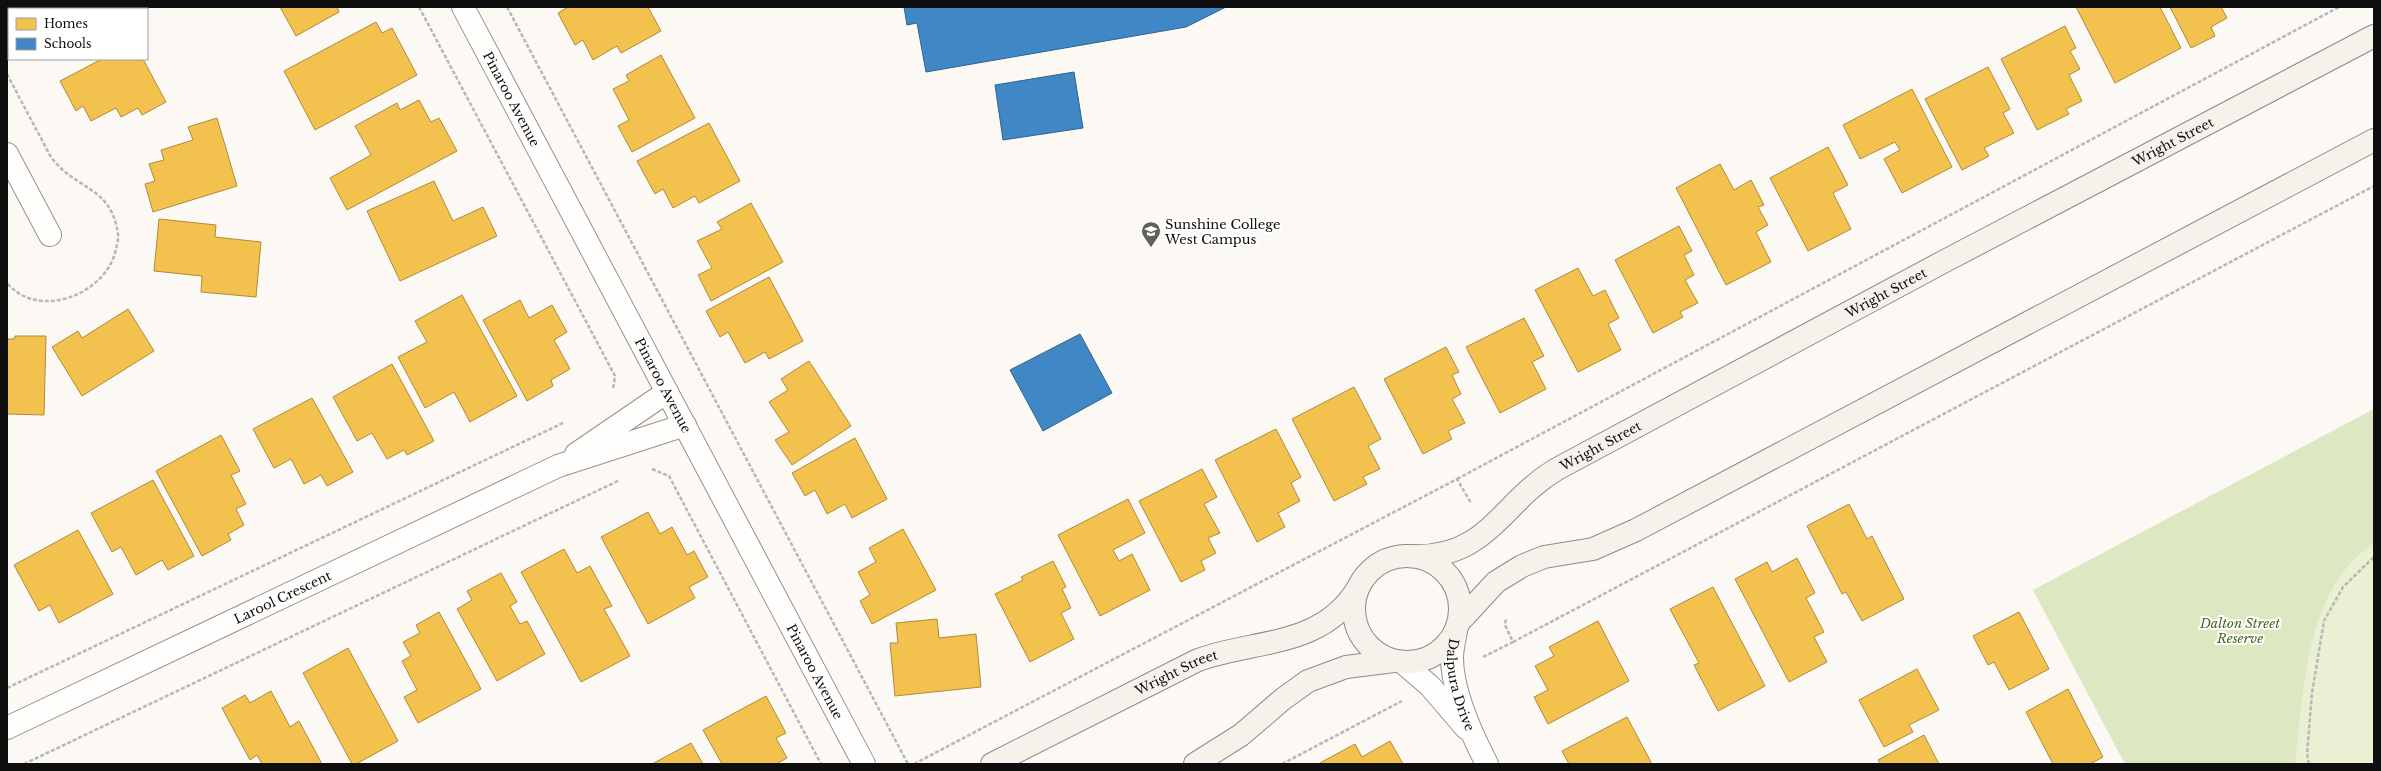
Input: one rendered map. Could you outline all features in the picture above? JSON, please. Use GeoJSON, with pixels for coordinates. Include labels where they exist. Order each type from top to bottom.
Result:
{"type":"FeatureCollection","features":[{"type":"Feature","properties":{"kind":"street","name":"Pinaroo Avenue"},"geometry":{"type":"LineString","coordinates":[[463,7],[864,764]]}},
{"type":"Feature","properties":{"kind":"street","name":"Wright Street"},"geometry":{"type":"LineString","coordinates":[[1409,556],[1441,555],[1471,543],[1492,528],[1538,483],[1557,469],[1957,255],[2374,36]]}},
{"type":"Feature","properties":{"kind":"street"},"geometry":{"type":"LineString","coordinates":[[1195,764],[1241,735],[1283,699],[1308,681],[1346,667],[1398,661],[1424,660],[1434,655],[1443,648],[1458,626],[1496,582],[1522,566],[1544,557],[1593,549],[1636,530],[2374,140]]}},
{"type":"Feature","properties":{"kind":"street"},"geometry":{"type":"LineString","coordinates":[[7,154],[50,235]]}},
{"type":"Feature","properties":{"kind":"street","name":"Larool Crescent"},"geometry":{"type":"LineString","coordinates":[[558,466],[667,392]]}},
{"type":"Feature","properties":{"kind":"street","name":"Larool Crescent"},"geometry":{"type":"LineString","coordinates":[[7,728],[558,466],[685,425]]}},
{"type":"Feature","properties":{"kind":"street"},"geometry":{"type":"LineString","coordinates":[[1398,661],[1381,656],[1362,638],[1354,614],[1358,588],[1374,568],[1384,561],[1409,556],[1432,562],[1450,577],[1459,599],[1458,626]]}},
{"type":"Feature","properties":{"kind":"street","name":"Wright Street"},"geometry":{"type":"LineString","coordinates":[[992,764],[1198,660],[1232,650],[1279,642],[1310,630],[1343,608],[1358,588]]}},
{"type":"Feature","properties":{"kind":"street","name":"Dalpura Drive"},"geometry":{"type":"LineString","coordinates":[[1458,626],[1452,657],[1454,672],[1474,738],[1487,764]]}},
{"type":"Feature","properties":{"kind":"street","name":"Dalpura Drive"},"geometry":{"type":"LineString","coordinates":[[1398,661],[1430,686],[1474,738]]}},
{"type":"Feature","properties":{"kind":"path"},"geometry":{"type":"LineString","coordinates":[[507,7],[908,764]]}},
{"type":"Feature","properties":{"kind":"path"},"geometry":{"type":"LineString","coordinates":[[1458,478],[2339,7]]}},
{"type":"Feature","properties":{"kind":"path"},"geometry":{"type":"LineString","coordinates":[[1513,642],[2374,186]]}},
{"type":"Feature","properties":{"kind":"path"},"geometry":{"type":"LineString","coordinates":[[7,688],[572,418]]}},
{"type":"Feature","properties":{"kind":"path"},"geometry":{"type":"LineString","coordinates":[[24,764],[626,478]]}},
{"type":"Feature","properties":{"kind":"path"},"geometry":{"type":"LineString","coordinates":[[2309,764],[2307,754],[2312,693],[2324,621],[2343,587],[2374,557]]}},
{"type":"Feature","properties":{"kind":"green space","name":"Dalton Street Reserve"},"geometry":{"type":"Polygon","coordinates":[[[2374,409],[2374,764],[2125,764],[2033,590],[2374,409]]]}},
{"type":"Feature","properties":{"kind":"green space","name":"Dalton Street Reserve"},"geometry":{"type":"Polygon","coordinates":[[[2374,409],[2374,543],[2351,563],[2334,587],[2321,614],[2312,643],[2306,674],[2295,764],[2125,764],[2033,590],[2374,409]]]}},
{"type":"Feature","properties":{"kind":"building: Homes"},"geometry":{"type":"Polygon","coordinates":[[[280,7],[337,7],[339,12],[296,36],[280,7]]]}},
{"type":"Feature","properties":{"kind":"building: Homes"},"geometry":{"type":"Polygon","coordinates":[[[568,7],[648,7],[661,31],[621,53],[617,46],[593,60],[583,40],[575,45],[558,13],[568,7]]]}},
{"type":"Feature","properties":{"kind":"building: Homes"},"geometry":{"type":"Polygon","coordinates":[[[2076,7],[2160,7],[2181,48],[2115,83],[2076,7]]]}},
{"type":"Feature","properties":{"kind":"building: Homes"},"geometry":{"type":"Polygon","coordinates":[[[2170,7],[2221,7],[2227,18],[2211,27],[2215,36],[2191,48],[2170,7]]]}},
{"type":"Feature","properties":{"kind":"building: Homes"},"geometry":{"type":"Polygon","coordinates":[[[376,22],[382,33],[392,28],[417,75],[315,130],[284,71],[376,22]]]}},
{"type":"Feature","properties":{"kind":"building: Homes"},"geometry":{"type":"Polygon","coordinates":[[[2065,26],[2076,48],[2070,51],[2080,69],[2069,75],[2082,101],[2066,109],[2069,114],[2037,130],[2001,59],[2065,26]]]}},
{"type":"Feature","properties":{"kind":"building: Homes"},"geometry":{"type":"Polygon","coordinates":[[[661,55],[695,118],[632,152],[618,126],[629,120],[613,89],[629,81],[626,75],[661,55]]]}},
{"type":"Feature","properties":{"kind":"building: Homes"},"geometry":{"type":"Polygon","coordinates":[[[100,60],[144,60],[166,102],[142,115],[138,108],[121,117],[116,108],[91,121],[83,106],[76,111],[60,81],[100,60]]]}},
{"type":"Feature","properties":{"kind":"building: Homes"},"geometry":{"type":"Polygon","coordinates":[[[1988,67],[2010,109],[2003,113],[2014,133],[1984,148],[1989,156],[1962,170],[1925,99],[1988,67]]]}},
{"type":"Feature","properties":{"kind":"building: Homes"},"geometry":{"type":"Polygon","coordinates":[[[1912,89],[1952,167],[1902,193],[1884,159],[1900,150],[1895,142],[1860,159],[1843,125],[1912,89]]]}},
{"type":"Feature","properties":{"kind":"building: Homes"},"geometry":{"type":"Polygon","coordinates":[[[419,100],[431,122],[439,118],[457,151],[347,210],[330,178],[371,155],[355,126],[397,103],[400,110],[419,100]]]}},
{"type":"Feature","properties":{"kind":"building: Homes"},"geometry":{"type":"Polygon","coordinates":[[[217,118],[237,186],[153,212],[145,184],[155,181],[149,164],[164,160],[161,150],[193,140],[188,127],[217,118]]]}},
{"type":"Feature","properties":{"kind":"building: Homes"},"geometry":{"type":"Polygon","coordinates":[[[709,123],[740,181],[699,203],[695,196],[673,208],[663,189],[655,194],[637,161],[709,123]]]}},
{"type":"Feature","properties":{"kind":"building: Homes"},"geometry":{"type":"Polygon","coordinates":[[[1828,147],[1848,185],[1833,193],[1851,229],[1808,251],[1770,178],[1828,147]]]}},
{"type":"Feature","properties":{"kind":"building: Homes"},"geometry":{"type":"Polygon","coordinates":[[[1720,164],[1734,190],[1751,180],[1764,205],[1758,207],[1768,225],[1756,232],[1771,262],[1726,285],[1676,188],[1720,164]]]}},
{"type":"Feature","properties":{"kind":"building: Homes"},"geometry":{"type":"Polygon","coordinates":[[[434,181],[453,221],[483,207],[497,236],[400,281],[367,211],[434,181]]]}},
{"type":"Feature","properties":{"kind":"building: Homes"},"geometry":{"type":"Polygon","coordinates":[[[751,203],[783,262],[711,301],[698,275],[712,268],[697,241],[722,229],[717,222],[751,203]]]}},
{"type":"Feature","properties":{"kind":"building: Homes"},"geometry":{"type":"Polygon","coordinates":[[[159,219],[216,225],[215,237],[261,242],[256,297],[201,292],[202,276],[154,271],[159,219]]]}},
{"type":"Feature","properties":{"kind":"building: Homes"},"geometry":{"type":"Polygon","coordinates":[[[1679,226],[1692,251],[1684,255],[1694,275],[1685,280],[1698,303],[1680,312],[1683,317],[1653,333],[1615,260],[1679,226]]]}},
{"type":"Feature","properties":{"kind":"building: Homes"},"geometry":{"type":"Polygon","coordinates":[[[1578,268],[1593,296],[1605,290],[1619,318],[1608,324],[1621,350],[1578,372],[1535,290],[1578,268]]]}},
{"type":"Feature","properties":{"kind":"building: Homes"},"geometry":{"type":"Polygon","coordinates":[[[769,277],[803,341],[769,359],[765,352],[745,363],[728,332],[720,337],[706,311],[769,277]]]}},
{"type":"Feature","properties":{"kind":"building: Homes"},"geometry":{"type":"Polygon","coordinates":[[[462,295],[517,396],[470,422],[454,392],[425,408],[398,357],[427,342],[415,321],[462,295]]]}},
{"type":"Feature","properties":{"kind":"building: Homes"},"geometry":{"type":"Polygon","coordinates":[[[520,300],[529,318],[552,305],[567,332],[554,340],[570,369],[551,380],[553,386],[527,401],[483,320],[520,300]]]}},
{"type":"Feature","properties":{"kind":"building: Homes"},"geometry":{"type":"Polygon","coordinates":[[[128,309],[154,351],[82,396],[52,347],[78,331],[82,338],[128,309]]]}},
{"type":"Feature","properties":{"kind":"building: Homes"},"geometry":{"type":"Polygon","coordinates":[[[1524,318],[1544,356],[1532,362],[1546,389],[1500,413],[1466,347],[1524,318]]]}},
{"type":"Feature","properties":{"kind":"building: Homes"},"geometry":{"type":"Polygon","coordinates":[[[15,336],[46,336],[44,415],[7,414],[7,339],[14,339],[15,336]]]}},
{"type":"Feature","properties":{"kind":"building: Homes"},"geometry":{"type":"Polygon","coordinates":[[[1446,347],[1459,372],[1452,375],[1461,394],[1452,399],[1465,423],[1448,431],[1452,439],[1423,454],[1384,379],[1446,347]]]}},
{"type":"Feature","properties":{"kind":"building: Homes"},"geometry":{"type":"Polygon","coordinates":[[[809,361],[851,426],[792,465],[775,440],[789,432],[769,402],[788,390],[781,379],[809,361]]]}},
{"type":"Feature","properties":{"kind":"building: Homes"},"geometry":{"type":"Polygon","coordinates":[[[392,364],[434,441],[407,455],[404,450],[387,459],[372,433],[357,441],[333,397],[392,364]]]}},
{"type":"Feature","properties":{"kind":"building: Homes"},"geometry":{"type":"Polygon","coordinates":[[[1354,387],[1381,439],[1368,446],[1380,469],[1363,477],[1367,484],[1334,501],[1292,419],[1354,387]]]}},
{"type":"Feature","properties":{"kind":"building: Homes"},"geometry":{"type":"Polygon","coordinates":[[[312,398],[353,472],[327,486],[321,475],[304,484],[291,459],[274,468],[253,429],[312,398]]]}},
{"type":"Feature","properties":{"kind":"building: Homes"},"geometry":{"type":"Polygon","coordinates":[[[1276,429],[1301,477],[1291,483],[1300,501],[1278,513],[1285,527],[1257,542],[1215,460],[1276,429]]]}},
{"type":"Feature","properties":{"kind":"building: Homes"},"geometry":{"type":"Polygon","coordinates":[[[221,435],[240,471],[231,475],[246,504],[236,509],[244,525],[228,534],[231,540],[202,556],[156,471],[221,435]]]}},
{"type":"Feature","properties":{"kind":"building: Homes"},"geometry":{"type":"Polygon","coordinates":[[[855,438],[887,499],[852,518],[845,504],[827,514],[815,490],[805,496],[792,473],[855,438]]]}},
{"type":"Feature","properties":{"kind":"building: Homes"},"geometry":{"type":"Polygon","coordinates":[[[1202,469],[1217,497],[1204,504],[1220,533],[1208,538],[1216,553],[1201,561],[1205,570],[1181,582],[1139,501],[1202,469]]]}},
{"type":"Feature","properties":{"kind":"building: Homes"},"geometry":{"type":"Polygon","coordinates":[[[153,480],[194,556],[168,570],[162,560],[136,575],[121,547],[112,552],[91,513],[153,480]]]}},
{"type":"Feature","properties":{"kind":"building: Homes"},"geometry":{"type":"Polygon","coordinates":[[[1128,499],[1145,533],[1113,550],[1119,561],[1132,554],[1150,590],[1100,616],[1058,535],[1128,499]]]}},
{"type":"Feature","properties":{"kind":"building: Homes"},"geometry":{"type":"Polygon","coordinates":[[[1849,504],[1867,539],[1872,536],[1904,599],[1862,621],[1846,592],[1842,594],[1807,526],[1849,504]]]}},
{"type":"Feature","properties":{"kind":"building: Homes"},"geometry":{"type":"Polygon","coordinates":[[[648,512],[660,534],[672,527],[687,555],[694,551],[708,577],[689,587],[695,598],[648,624],[601,537],[648,512]]]}},
{"type":"Feature","properties":{"kind":"building: Homes"},"geometry":{"type":"Polygon","coordinates":[[[903,529],[936,590],[872,624],[860,601],[870,595],[858,572],[876,562],[869,548],[903,529]]]}},
{"type":"Feature","properties":{"kind":"building: Homes"},"geometry":{"type":"Polygon","coordinates":[[[78,530],[113,594],[59,623],[50,605],[39,611],[14,565],[78,530]]]}},
{"type":"Feature","properties":{"kind":"building: Homes"},"geometry":{"type":"Polygon","coordinates":[[[564,549],[577,573],[590,566],[612,606],[604,609],[630,656],[581,682],[521,572],[564,549]]]}},
{"type":"Feature","properties":{"kind":"building: Homes"},"geometry":{"type":"Polygon","coordinates":[[[1797,558],[1815,593],[1806,598],[1824,632],[1814,637],[1827,662],[1789,682],[1735,579],[1767,562],[1772,572],[1797,558]]]}},
{"type":"Feature","properties":{"kind":"building: Homes"},"geometry":{"type":"Polygon","coordinates":[[[1053,561],[1066,587],[1062,589],[1071,608],[1061,613],[1074,639],[1030,662],[995,594],[1023,580],[1021,577],[1053,561]]]}},
{"type":"Feature","properties":{"kind":"building: Homes"},"geometry":{"type":"Polygon","coordinates":[[[501,573],[517,602],[510,606],[520,624],[527,621],[545,654],[497,681],[457,609],[472,600],[467,591],[501,573]]]}},
{"type":"Feature","properties":{"kind":"building: Homes"},"geometry":{"type":"Polygon","coordinates":[[[1713,587],[1765,686],[1718,711],[1694,665],[1699,663],[1670,609],[1713,587]]]}},
{"type":"Feature","properties":{"kind":"building: Homes"},"geometry":{"type":"Polygon","coordinates":[[[439,612],[481,689],[418,723],[404,697],[417,690],[402,661],[411,656],[403,642],[420,633],[416,625],[439,612]]]}},
{"type":"Feature","properties":{"kind":"building: Homes"},"geometry":{"type":"Polygon","coordinates":[[[2019,612],[2049,669],[2009,690],[1994,662],[1988,665],[1973,636],[2019,612]]]}},
{"type":"Feature","properties":{"kind":"building: Homes"},"geometry":{"type":"Polygon","coordinates":[[[937,619],[939,638],[976,634],[981,687],[895,696],[890,643],[898,643],[896,623],[937,619]]]}},
{"type":"Feature","properties":{"kind":"building: Homes"},"geometry":{"type":"Polygon","coordinates":[[[1598,621],[1629,681],[1548,724],[1534,697],[1548,690],[1535,666],[1554,656],[1549,647],[1598,621]]]}},
{"type":"Feature","properties":{"kind":"building: Homes"},"geometry":{"type":"Polygon","coordinates":[[[348,648],[398,741],[356,764],[352,764],[303,673],[348,648]]]}},
{"type":"Feature","properties":{"kind":"building: Homes"},"geometry":{"type":"Polygon","coordinates":[[[1917,669],[1939,710],[1909,725],[1913,732],[1884,747],[1859,700],[1917,669]]]}},
{"type":"Feature","properties":{"kind":"building: Homes"},"geometry":{"type":"Polygon","coordinates":[[[2068,689],[2103,757],[2090,764],[2053,764],[2026,712],[2068,689]]]}},
{"type":"Feature","properties":{"kind":"building: Homes"},"geometry":{"type":"Polygon","coordinates":[[[271,691],[290,727],[299,721],[322,764],[262,764],[257,755],[250,760],[222,708],[245,695],[250,703],[271,691]]]}},
{"type":"Feature","properties":{"kind":"building: Homes"},"geometry":{"type":"Polygon","coordinates":[[[766,696],[786,733],[776,738],[787,758],[776,764],[722,764],[703,730],[766,696]]]}},
{"type":"Feature","properties":{"kind":"building: Homes"},"geometry":{"type":"Polygon","coordinates":[[[1627,717],[1652,764],[1569,764],[1562,751],[1627,717]]]}},
{"type":"Feature","properties":{"kind":"building: Homes"},"geometry":{"type":"Polygon","coordinates":[[[1924,735],[1939,764],[1880,764],[1878,760],[1924,735]]]}},
{"type":"Feature","properties":{"kind":"building: Homes"},"geometry":{"type":"Polygon","coordinates":[[[1390,741],[1403,764],[1318,764],[1355,744],[1362,757],[1390,741]]]}},
{"type":"Feature","properties":{"kind":"building: Homes"},"geometry":{"type":"Polygon","coordinates":[[[691,743],[703,764],[652,764],[691,743]]]}},
{"type":"Feature","properties":{"kind":"building: Schools"},"geometry":{"type":"Polygon","coordinates":[[[904,7],[1226,7],[1186,27],[926,72],[917,23],[907,25],[904,7]]]}},
{"type":"Feature","properties":{"kind":"building: Schools"},"geometry":{"type":"Polygon","coordinates":[[[1074,72],[1083,128],[1003,140],[995,85],[1074,72]]]}},
{"type":"Feature","properties":{"kind":"building: Schools"},"geometry":{"type":"Polygon","coordinates":[[[1080,334],[1112,393],[1043,431],[1010,370],[1080,334]]]}},
{"type":"Feature","properties":{"kind":"place","name":"Sunshine College West Campus"},"geometry":{"type":"Point","coordinates":[1151,248]}}]}
